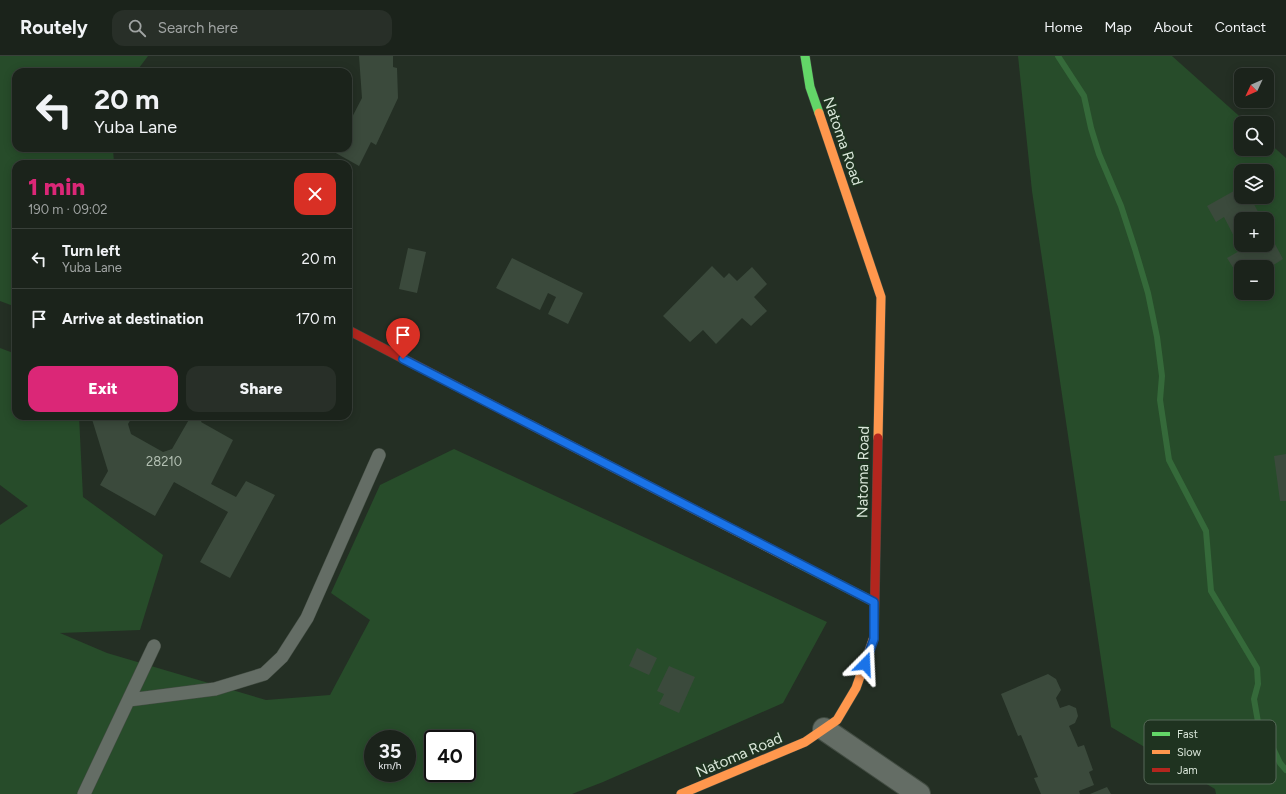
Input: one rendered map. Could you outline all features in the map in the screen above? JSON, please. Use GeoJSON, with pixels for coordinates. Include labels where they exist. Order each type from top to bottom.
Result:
{"type":"FeatureCollection","features":[{"type":"Feature","properties":{"kind":"street","name":"Natoma Road"},"geometry":{"type":"LineString","coordinates":[[681,794],[806,742],[837,720],[856,688],[874,639],[882,297],[810,87],[805,56]]}},
{"type":"Feature","properties":{"kind":"street"},"geometry":{"type":"LineString","coordinates":[[352,332],[874,602]]}},
{"type":"Feature","properties":{"kind":"street"},"geometry":{"type":"LineString","coordinates":[[824,729],[919,794]]}},
{"type":"Feature","properties":{"kind":"lane"},"geometry":{"type":"LineString","coordinates":[[129,700],[215,689],[264,674],[282,657],[307,618],[379,455]]}},
{"type":"Feature","properties":{"kind":"lane"},"geometry":{"type":"LineString","coordinates":[[84,794],[154,646]]}},
{"type":"Feature","properties":{"kind":"green space"},"geometry":{"type":"Polygon","coordinates":[[[0,56],[148,56],[139,68],[12,68],[12,152],[113,152],[114,160],[12,160],[12,306],[0,301],[0,56]]]}},
{"type":"Feature","properties":{"kind":"green space"},"geometry":{"type":"Polygon","coordinates":[[[1018,56],[1172,56],[1239,116],[1234,116],[1234,156],[1274,156],[1274,147],[1286,158],[1286,794],[1216,794],[1215,789],[1207,784],[1276,784],[1276,720],[1144,720],[1144,747],[1111,727],[1032,191],[1018,56]]]}},
{"type":"Feature","properties":{"kind":"green space"},"geometry":{"type":"Polygon","coordinates":[[[0,348],[12,352],[12,420],[79,420],[83,497],[163,555],[140,630],[60,633],[107,653],[266,700],[330,695],[370,620],[331,593],[380,485],[454,449],[827,622],[783,703],[603,782],[572,794],[0,794],[0,525],[28,506],[0,485],[0,348]]]}},
{"type":"Feature","properties":{"kind":"building"},"geometry":{"type":"Polygon","coordinates":[[[359,56],[393,56],[393,67],[397,68],[398,98],[376,145],[371,142],[359,166],[352,162],[352,160],[348,160],[334,152],[352,152],[352,117],[362,98],[359,56]]]}},
{"type":"Feature","properties":{"kind":"building"},"geometry":{"type":"Polygon","coordinates":[[[1234,191],[1234,204],[1254,204],[1258,212],[1234,212],[1234,236],[1224,217],[1216,222],[1207,206],[1234,191]]]}},
{"type":"Feature","properties":{"kind":"building"},"geometry":{"type":"Polygon","coordinates":[[[1274,242],[1283,259],[1274,265],[1274,260],[1234,260],[1234,269],[1227,258],[1238,252],[1274,252],[1274,242]]]}},
{"type":"Feature","properties":{"kind":"building"},"geometry":{"type":"Polygon","coordinates":[[[408,248],[426,252],[417,293],[399,289],[408,248]]]}},
{"type":"Feature","properties":{"kind":"building"},"geometry":{"type":"Polygon","coordinates":[[[512,258],[583,293],[568,324],[548,314],[556,297],[548,293],[540,310],[496,288],[512,258]]]}},
{"type":"Feature","properties":{"kind":"building"},"geometry":{"type":"Polygon","coordinates":[[[712,266],[724,278],[729,273],[737,281],[752,267],[767,284],[754,297],[767,311],[751,326],[742,318],[716,344],[703,330],[690,342],[663,316],[712,266]]]}},
{"type":"Feature","properties":{"kind":"building"},"geometry":{"type":"Polygon","coordinates":[[[92,420],[130,420],[128,424],[131,434],[163,452],[172,449],[189,420],[202,420],[201,422],[233,440],[211,484],[236,497],[246,481],[275,495],[230,578],[200,562],[228,512],[174,482],[155,516],[100,485],[108,471],[92,420]]]}},
{"type":"Feature","properties":{"kind":"building"},"geometry":{"type":"Polygon","coordinates":[[[1286,454],[1286,501],[1280,501],[1274,456],[1286,454]]]}},
{"type":"Feature","properties":{"kind":"building"},"geometry":{"type":"Polygon","coordinates":[[[637,648],[657,658],[649,675],[629,666],[637,648]]]}},
{"type":"Feature","properties":{"kind":"building"},"geometry":{"type":"Polygon","coordinates":[[[669,666],[695,677],[679,713],[659,704],[664,694],[657,691],[669,666]]]}},
{"type":"Feature","properties":{"kind":"building"},"geometry":{"type":"Polygon","coordinates":[[[1048,674],[1056,679],[1061,690],[1056,698],[1060,708],[1069,705],[1076,708],[1078,716],[1075,723],[1069,726],[1078,747],[1084,745],[1093,770],[1089,772],[1094,785],[1079,791],[1080,794],[1041,794],[1034,778],[1038,777],[1021,735],[1018,736],[1001,694],[1048,674]]]}},
{"type":"Feature","properties":{"kind":"building"},"geometry":{"type":"Polygon","coordinates":[[[1107,787],[1111,794],[1090,794],[1107,787]]]}},
{"type":"Feature","properties":{"kind":"waterway"},"geometry":{"type":"LineString","coordinates":[[1058,56],[1084,96],[1091,128],[1099,154],[1121,206],[1135,249],[1148,293],[1157,337],[1162,376],[1160,400],[1169,460],[1206,531],[1211,591],[1257,668],[1258,684],[1254,699],[1258,720]]}},
{"type":"Feature","properties":{"kind":"waterway"},"geometry":{"type":"LineString","coordinates":[[1276,754],[1280,763],[1286,770]]}},
{"type":"Feature","properties":{"kind":"traffic: fast"},"geometry":{"type":"LineString","coordinates":[[805,56],[810,87],[819,113]]}},
{"type":"Feature","properties":{"kind":"traffic: fast"},"geometry":{"type":"LineString","coordinates":[[794,561],[874,602]]}},
{"type":"Feature","properties":{"kind":"traffic: slow"},"geometry":{"type":"LineString","coordinates":[[819,113],[881,297],[878,438]]}},
{"type":"Feature","properties":{"kind":"traffic: slow"},"geometry":{"type":"LineString","coordinates":[[531,425],[794,561]]}},
{"type":"Feature","properties":{"kind":"traffic: slow"},"geometry":{"type":"LineString","coordinates":[[681,794],[805,742],[837,720],[856,688],[874,637]]}},
{"type":"Feature","properties":{"kind":"traffic: jam"},"geometry":{"type":"LineString","coordinates":[[352,332],[531,425]]}},
{"type":"Feature","properties":{"kind":"traffic: jam"},"geometry":{"type":"LineString","coordinates":[[874,637],[878,438]]}},
{"type":"Feature","properties":{"kind":"route"},"geometry":{"type":"LineString","coordinates":[[403,359],[874,602],[874,639],[865,664]]}}]}
